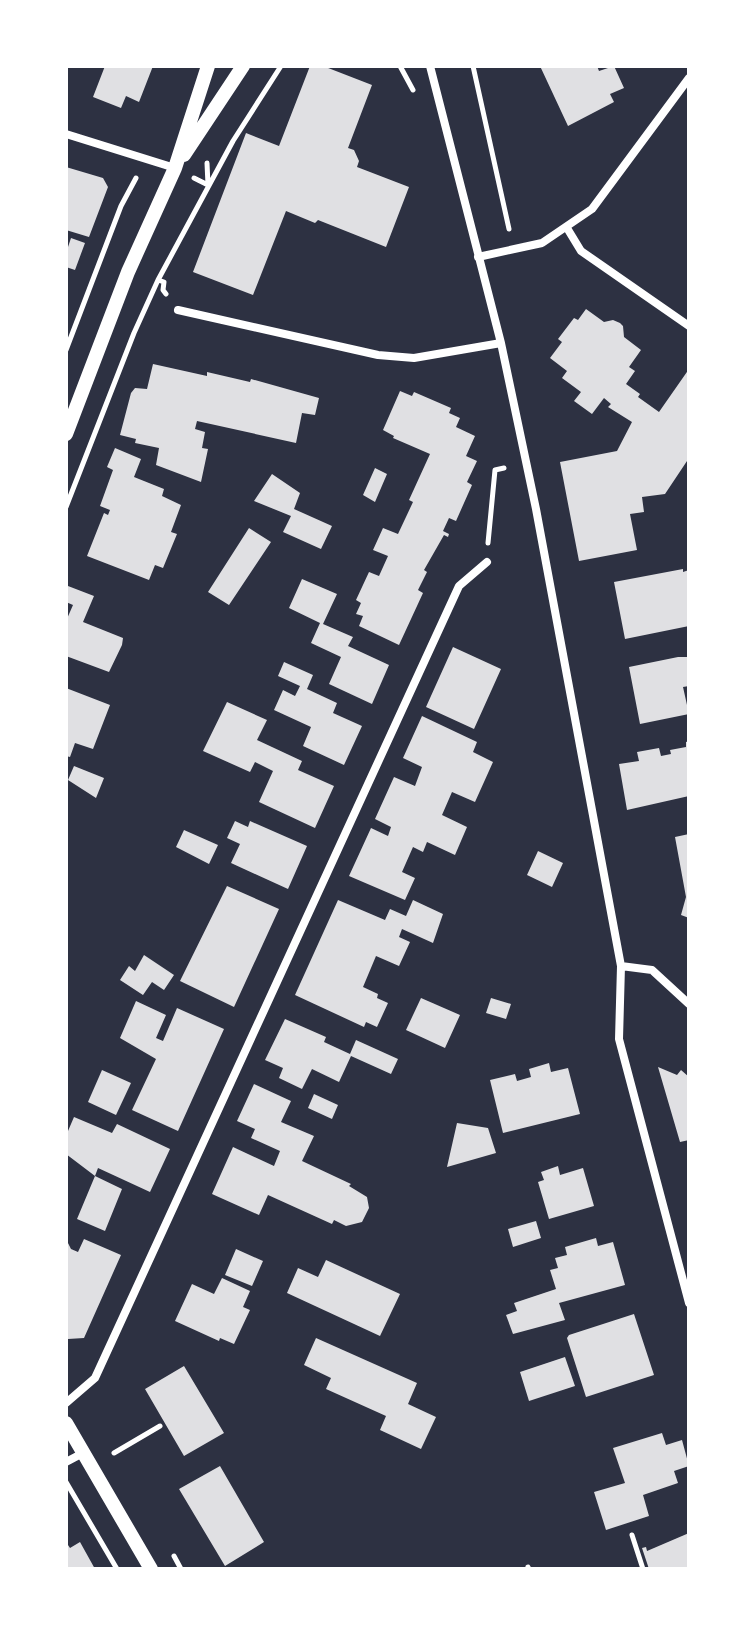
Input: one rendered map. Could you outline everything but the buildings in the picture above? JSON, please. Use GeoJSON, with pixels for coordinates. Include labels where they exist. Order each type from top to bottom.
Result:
{"type":"FeatureCollection","features":[{"type":"Feature","properties":{"kind":"street"},"geometry":{"type":"LineString","coordinates":[[66,434],[128,272],[175,168],[208,66]]}},
{"type":"Feature","properties":{"kind":"street"},"geometry":{"type":"LineString","coordinates":[[175,168],[243,66]]}},
{"type":"Feature","properties":{"kind":"street"},"geometry":{"type":"LineString","coordinates":[[430,66],[501,343],[536,509],[621,966],[619,1039],[689,1303]]}},
{"type":"Feature","properties":{"kind":"street"},"geometry":{"type":"LineString","coordinates":[[478,257],[542,243],[592,209],[689,78]]}},
{"type":"Feature","properties":{"kind":"street"},"geometry":{"type":"LineString","coordinates":[[66,134],[175,168]]}},
{"type":"Feature","properties":{"kind":"street"},"geometry":{"type":"LineString","coordinates":[[567,228],[581,251],[689,326]]}},
{"type":"Feature","properties":{"kind":"street"},"geometry":{"type":"LineString","coordinates":[[178,310],[378,355],[414,358],[501,343]]}},
{"type":"Feature","properties":{"kind":"street"},"geometry":{"type":"LineString","coordinates":[[66,1403],[95,1378],[459,586],[487,562]]}},
{"type":"Feature","properties":{"kind":"street"},"geometry":{"type":"LineString","coordinates":[[621,966],[652,970],[689,1004]]}},
{"type":"Feature","properties":{"kind":"street"},"geometry":{"type":"LineString","coordinates":[[66,1423],[151,1569]]}},
{"type":"Feature","properties":{"kind":"street"},"geometry":{"type":"LineString","coordinates":[[66,1462],[83,1453]]}},
{"type":"Feature","properties":{"kind":"path"},"geometry":{"type":"LineString","coordinates":[[66,507],[158,280],[233,141],[281,66]]}},
{"type":"Feature","properties":{"kind":"path"},"geometry":{"type":"LineString","coordinates":[[400,66],[413,90]]}},
{"type":"Feature","properties":{"kind":"path"},"geometry":{"type":"LineString","coordinates":[[473,66],[512,249]]}},
{"type":"Feature","properties":{"kind":"path"},"geometry":{"type":"LineString","coordinates":[[66,350],[121,206],[147,160]]}},
{"type":"Feature","properties":{"kind":"path"},"geometry":{"type":"LineString","coordinates":[[487,562],[495,470],[504,468]]}},
{"type":"Feature","properties":{"kind":"path"},"geometry":{"type":"LineString","coordinates":[[114,1453],[160,1426]]}},
{"type":"Feature","properties":{"kind":"path"},"geometry":{"type":"LineString","coordinates":[[72,1488],[117,1569]]}},
{"type":"Feature","properties":{"kind":"path"},"geometry":{"type":"LineString","coordinates":[[632,1535],[643,1569]]}}]}
